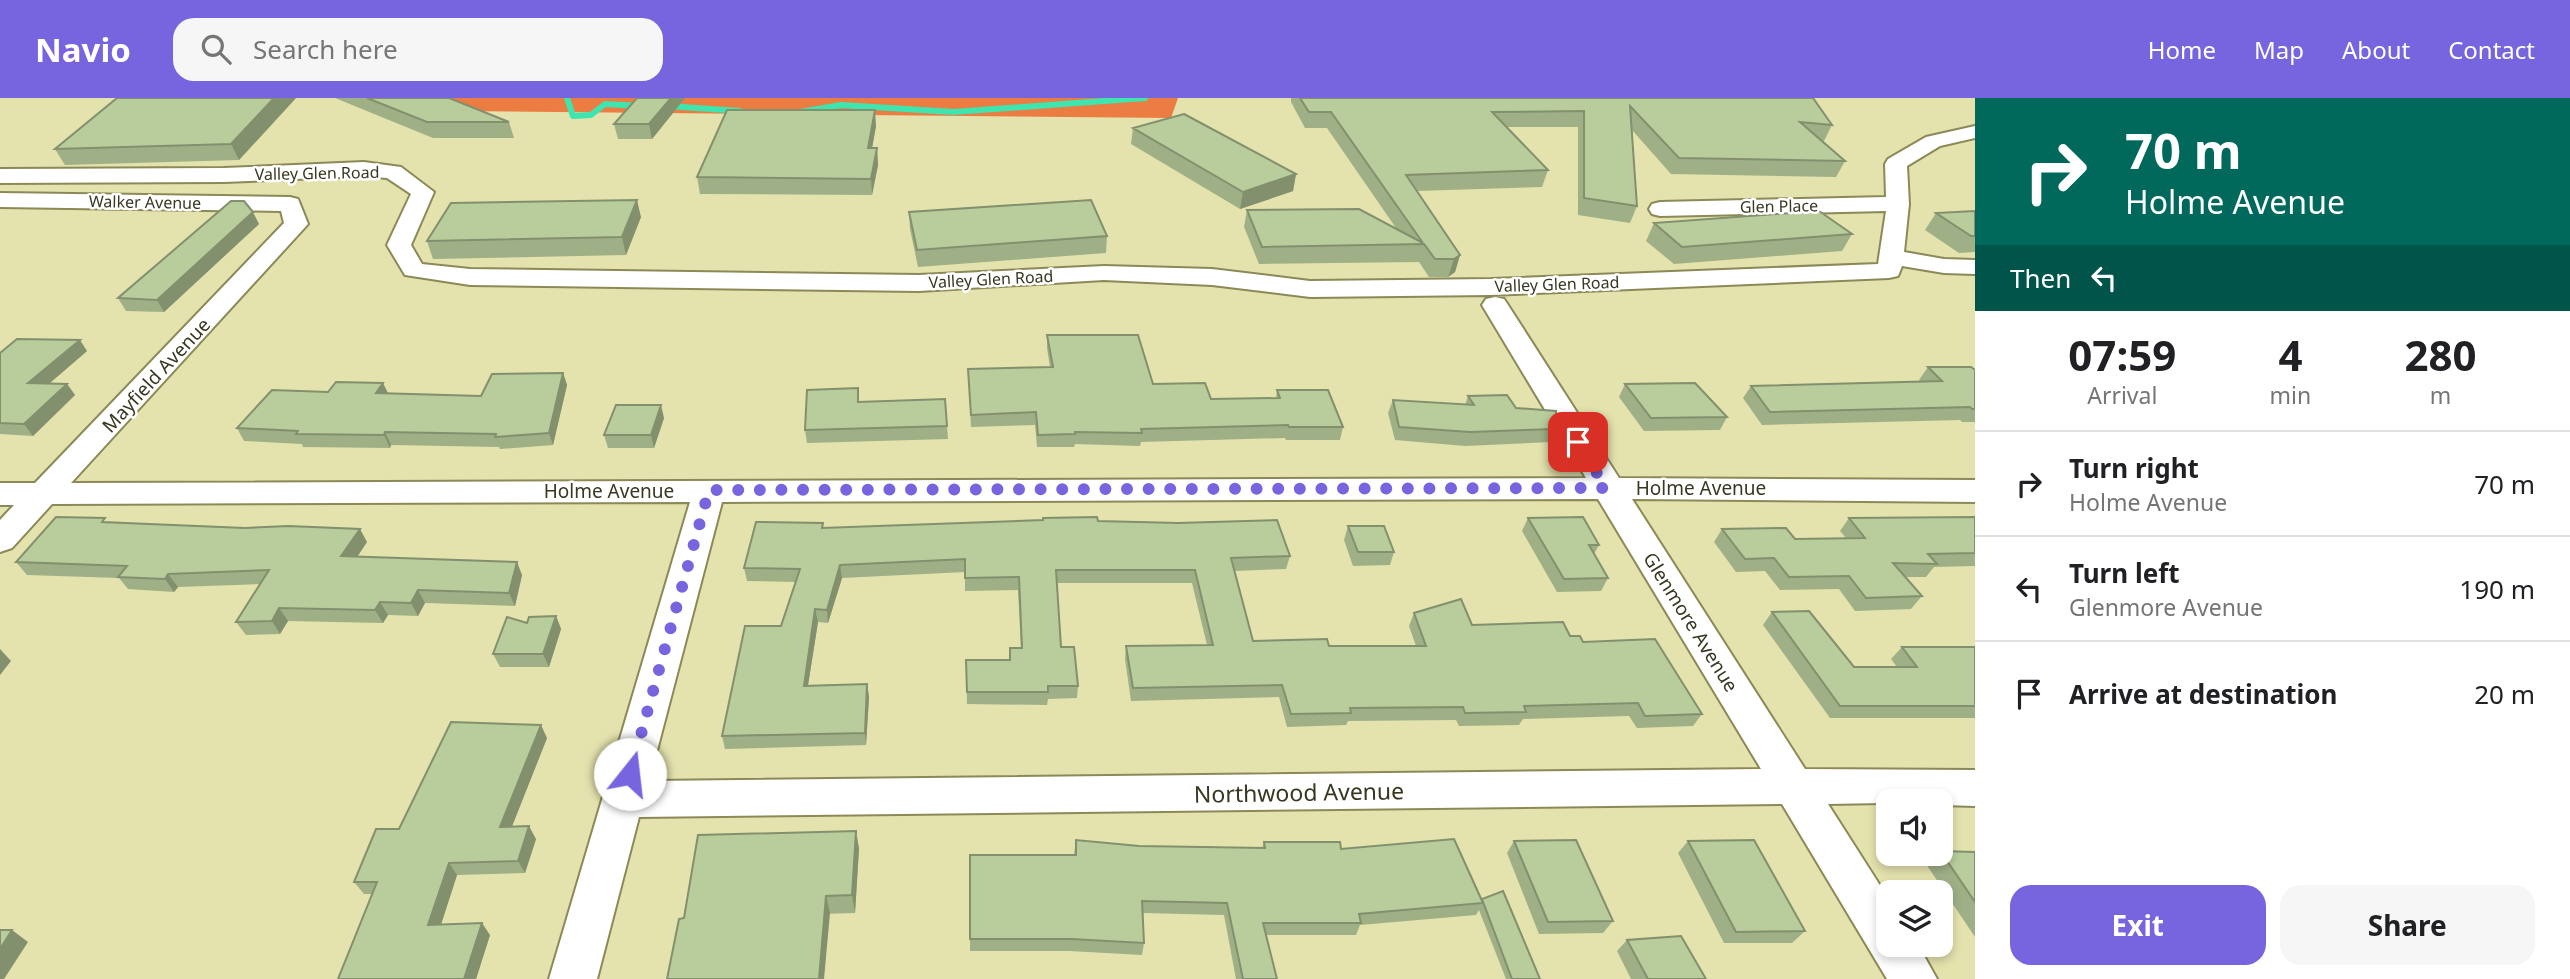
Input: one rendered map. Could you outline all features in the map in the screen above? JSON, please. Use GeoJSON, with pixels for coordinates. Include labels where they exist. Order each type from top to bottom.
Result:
{"type":"FeatureCollection","features":[{"type":"Feature","properties":{"kind":"street"},"geometry":{"type":"LineString","coordinates":[[1975,132],[1933,141],[1896,164],[1898,204],[1891,257],[1944,266],[1975,267]]}},
{"type":"Feature","properties":{"kind":"street","name":"Valley Glen Road"},"geometry":{"type":"LineString","coordinates":[[0,176],[197,176],[363,169],[393,172],[423,191],[399,245],[414,270],[470,277],[919,283],[1104,273],[1212,277],[1310,289],[1481,287],[1889,271],[1891,257]]}},
{"type":"Feature","properties":{"kind":"street","name":"Walker Avenue"},"geometry":{"type":"LineString","coordinates":[[0,200],[290,204]]}},
{"type":"Feature","properties":{"kind":"street","name":"Mayfield Avenue"},"geometry":{"type":"LineString","coordinates":[[0,540],[296,224],[290,204]]}},
{"type":"Feature","properties":{"kind":"street","name":"Glen Place"},"geometry":{"type":"LineString","coordinates":[[1660,209],[1898,204]]}},
{"type":"Feature","properties":{"kind":"street","name":"Glenmore Avenue"},"geometry":{"type":"LineString","coordinates":[[1495,305],[1606,488],[1876,918]]}},
{"type":"Feature","properties":{"kind":"street","name":"Holme Avenue"},"geometry":{"type":"LineString","coordinates":[[0,494],[1606,488],[1975,491]]}},
{"type":"Feature","properties":{"kind":"street"},"geometry":{"type":"LineString","coordinates":[[573,979],[709,490]]}},
{"type":"Feature","properties":{"kind":"street","name":"Northwood Avenue"},"geometry":{"type":"LineString","coordinates":[[623,799],[1795,786],[1975,788]]}},
{"type":"Feature","properties":{"kind":"street"},"geometry":{"type":"LineString","coordinates":[[1899,957],[1913,979]]}},
{"type":"Feature","properties":{"kind":"shaded area"},"geometry":{"type":"Polygon","coordinates":[[[425,98],[1178,98],[1171,118],[462,111],[425,98]]]}},
{"type":"Feature","properties":{"kind":"building"},"geometry":{"type":"Polygon","coordinates":[[[117,98],[274,98],[231,144],[55,149],[117,98]]]}},
{"type":"Feature","properties":{"kind":"building"},"geometry":{"type":"Polygon","coordinates":[[[367,98],[449,98],[509,122],[427,122],[367,98]]]}},
{"type":"Feature","properties":{"kind":"building"},"geometry":{"type":"Polygon","coordinates":[[[637,98],[671,98],[649,124],[614,124],[637,98]]]}},
{"type":"Feature","properties":{"kind":"building"},"geometry":{"type":"Polygon","coordinates":[[[1300,98],[1813,98],[1832,125],[1800,122],[1845,161],[1679,158],[1630,106],[1637,206],[1584,198],[1584,111],[1492,112],[1548,170],[1406,175],[1460,255],[1454,259],[1435,259],[1424,244],[1262,247],[1247,210],[1359,209],[1423,243],[1331,112],[1309,112],[1300,98]]]}},
{"type":"Feature","properties":{"kind":"building"},"geometry":{"type":"Polygon","coordinates":[[[727,110],[875,110],[868,148],[877,148],[871,179],[697,177],[727,110]]]}},
{"type":"Feature","properties":{"kind":"building"},"geometry":{"type":"Polygon","coordinates":[[[1184,114],[1296,174],[1243,192],[1133,128],[1184,114]]]}},
{"type":"Feature","properties":{"kind":"building"},"geometry":{"type":"Polygon","coordinates":[[[637,200],[622,237],[427,241],[451,203],[637,200]]]}},
{"type":"Feature","properties":{"kind":"building"},"geometry":{"type":"Polygon","coordinates":[[[1091,200],[1107,236],[917,250],[909,212],[1091,200]]]}},
{"type":"Feature","properties":{"kind":"building"},"geometry":{"type":"Polygon","coordinates":[[[231,201],[244,201],[253,212],[157,300],[118,298],[231,201]]]}},
{"type":"Feature","properties":{"kind":"building"},"geometry":{"type":"Polygon","coordinates":[[[1819,211],[1852,234],[1682,247],[1654,223],[1819,211]]]}},
{"type":"Feature","properties":{"kind":"building"},"geometry":{"type":"Polygon","coordinates":[[[1975,211],[1975,236],[1936,213],[1975,211]]]}},
{"type":"Feature","properties":{"kind":"building"},"geometry":{"type":"Polygon","coordinates":[[[1047,335],[1138,335],[1153,384],[1205,383],[1211,399],[1280,398],[1277,390],[1328,390],[1343,427],[1288,425],[1141,429],[1142,433],[1075,432],[1038,435],[1036,412],[971,415],[968,369],[1053,367],[1047,335]]]}},
{"type":"Feature","properties":{"kind":"building"},"geometry":{"type":"Polygon","coordinates":[[[17,339],[80,340],[28,383],[67,384],[24,424],[0,423],[0,353],[17,339]]]}},
{"type":"Feature","properties":{"kind":"building"},"geometry":{"type":"Polygon","coordinates":[[[1928,367],[1971,367],[1975,370],[1975,409],[1770,412],[1751,386],[1942,381],[1928,367]]]}},
{"type":"Feature","properties":{"kind":"building"},"geometry":{"type":"Polygon","coordinates":[[[563,373],[549,433],[495,437],[496,434],[385,432],[384,435],[296,434],[298,431],[237,428],[272,390],[328,392],[336,382],[383,383],[376,393],[481,396],[492,374],[563,373]]]}},
{"type":"Feature","properties":{"kind":"building"},"geometry":{"type":"Polygon","coordinates":[[[1695,383],[1727,417],[1651,418],[1625,384],[1695,383]]]}},
{"type":"Feature","properties":{"kind":"building"},"geometry":{"type":"Polygon","coordinates":[[[858,388],[858,402],[945,399],[947,426],[805,430],[807,390],[858,388]]]}},
{"type":"Feature","properties":{"kind":"building"},"geometry":{"type":"Polygon","coordinates":[[[1507,395],[1516,408],[1556,411],[1556,429],[1470,432],[1399,427],[1393,400],[1474,405],[1468,396],[1507,395]]]}},
{"type":"Feature","properties":{"kind":"building"},"geometry":{"type":"Polygon","coordinates":[[[616,405],[661,405],[651,435],[604,435],[616,405]]]}},
{"type":"Feature","properties":{"kind":"building"},"geometry":{"type":"Polygon","coordinates":[[[56,517],[105,518],[102,522],[245,528],[288,526],[360,529],[341,556],[517,562],[509,593],[418,590],[411,603],[380,602],[375,610],[279,608],[272,621],[236,622],[269,570],[168,574],[165,579],[118,577],[127,566],[16,562],[56,517]]]}},
{"type":"Feature","properties":{"kind":"building"},"geometry":{"type":"Polygon","coordinates":[[[1097,517],[1098,521],[1178,523],[1277,520],[1290,556],[1231,558],[1253,641],[1327,639],[1329,646],[1426,646],[1414,613],[1461,599],[1472,625],[1563,622],[1570,636],[1580,636],[1583,642],[1655,639],[1702,714],[1645,716],[1638,703],[1524,706],[1526,712],[1465,713],[1463,707],[1350,708],[1351,713],[1291,714],[1282,685],[1133,688],[1126,646],[1213,645],[1195,570],[1056,570],[1061,647],[1074,647],[1078,686],[1048,686],[1048,692],[967,692],[966,660],[1010,660],[1010,648],[1022,648],[1019,577],[965,578],[965,559],[840,565],[827,610],[815,609],[804,686],[867,684],[865,733],[722,736],[745,626],[781,626],[800,569],[744,568],[756,522],[823,523],[822,528],[1097,517]]]}},
{"type":"Feature","properties":{"kind":"building"},"geometry":{"type":"Polygon","coordinates":[[[1583,517],[1599,545],[1589,545],[1608,578],[1564,579],[1528,518],[1583,517]]]}},
{"type":"Feature","properties":{"kind":"building"},"geometry":{"type":"Polygon","coordinates":[[[1975,517],[1975,553],[1928,554],[1937,564],[1893,563],[1922,596],[1866,598],[1849,576],[1789,577],[1774,558],[1745,559],[1722,529],[1786,528],[1795,539],[1865,538],[1849,518],[1975,517]]]}},
{"type":"Feature","properties":{"kind":"building"},"geometry":{"type":"Polygon","coordinates":[[[1348,526],[1384,526],[1394,552],[1358,552],[1348,526]]]}},
{"type":"Feature","properties":{"kind":"building"},"geometry":{"type":"Polygon","coordinates":[[[1809,611],[1854,667],[1917,667],[1902,647],[1975,647],[1975,706],[1840,706],[1772,612],[1809,611]]]}},
{"type":"Feature","properties":{"kind":"building"},"geometry":{"type":"Polygon","coordinates":[[[556,616],[543,654],[493,654],[507,617],[527,623],[529,617],[556,616]]]}},
{"type":"Feature","properties":{"kind":"building"},"geometry":{"type":"Polygon","coordinates":[[[451,722],[541,725],[500,827],[529,826],[518,861],[449,863],[428,925],[482,923],[464,979],[338,979],[377,882],[354,882],[376,829],[399,829],[451,722]]]}},
{"type":"Feature","properties":{"kind":"building"},"geometry":{"type":"Polygon","coordinates":[[[856,831],[852,895],[826,896],[819,979],[667,979],[679,919],[684,918],[698,835],[856,831]]]}},
{"type":"Feature","properties":{"kind":"building"},"geometry":{"type":"Polygon","coordinates":[[[1454,839],[1483,903],[1359,914],[1361,923],[1263,923],[1277,979],[1243,979],[1227,903],[1142,901],[1144,943],[1071,939],[970,939],[970,855],[1076,855],[1076,840],[1139,846],[1265,848],[1264,842],[1340,842],[1341,849],[1454,839]]]}},
{"type":"Feature","properties":{"kind":"building"},"geometry":{"type":"Polygon","coordinates":[[[1576,840],[1613,921],[1548,922],[1514,841],[1576,840]]]}},
{"type":"Feature","properties":{"kind":"building"},"geometry":{"type":"Polygon","coordinates":[[[1754,840],[1805,931],[1736,932],[1688,841],[1754,840]]]}},
{"type":"Feature","properties":{"kind":"building"},"geometry":{"type":"Polygon","coordinates":[[[1953,851],[1975,852],[1975,902],[1951,866],[1953,866],[1953,851]]]}},
{"type":"Feature","properties":{"kind":"building"},"geometry":{"type":"Polygon","coordinates":[[[1503,891],[1540,979],[1512,979],[1482,899],[1503,891]]]}},
{"type":"Feature","properties":{"kind":"building"},"geometry":{"type":"Polygon","coordinates":[[[0,930],[12,930],[0,949],[0,930]]]}},
{"type":"Feature","properties":{"kind":"building"},"geometry":{"type":"Polygon","coordinates":[[[1681,936],[1706,979],[1648,979],[1627,940],[1681,936]]]}},
{"type":"Feature","properties":{"kind":"waterway"},"geometry":{"type":"LineString","coordinates":[[567,98],[573,116],[591,115],[605,104],[642,106]]}},
{"type":"Feature","properties":{"kind":"waterway"},"geometry":{"type":"LineString","coordinates":[[800,112],[841,105],[954,112],[1145,98]]}},
{"type":"Feature","properties":{"kind":"waterway"},"geometry":{"type":"LineString","coordinates":[[668,106],[740,111]]}},
{"type":"Feature","properties":{"kind":"route"},"geometry":{"type":"LineString","coordinates":[[630,774],[709,490],[1606,488],[1578,442]]}}]}
